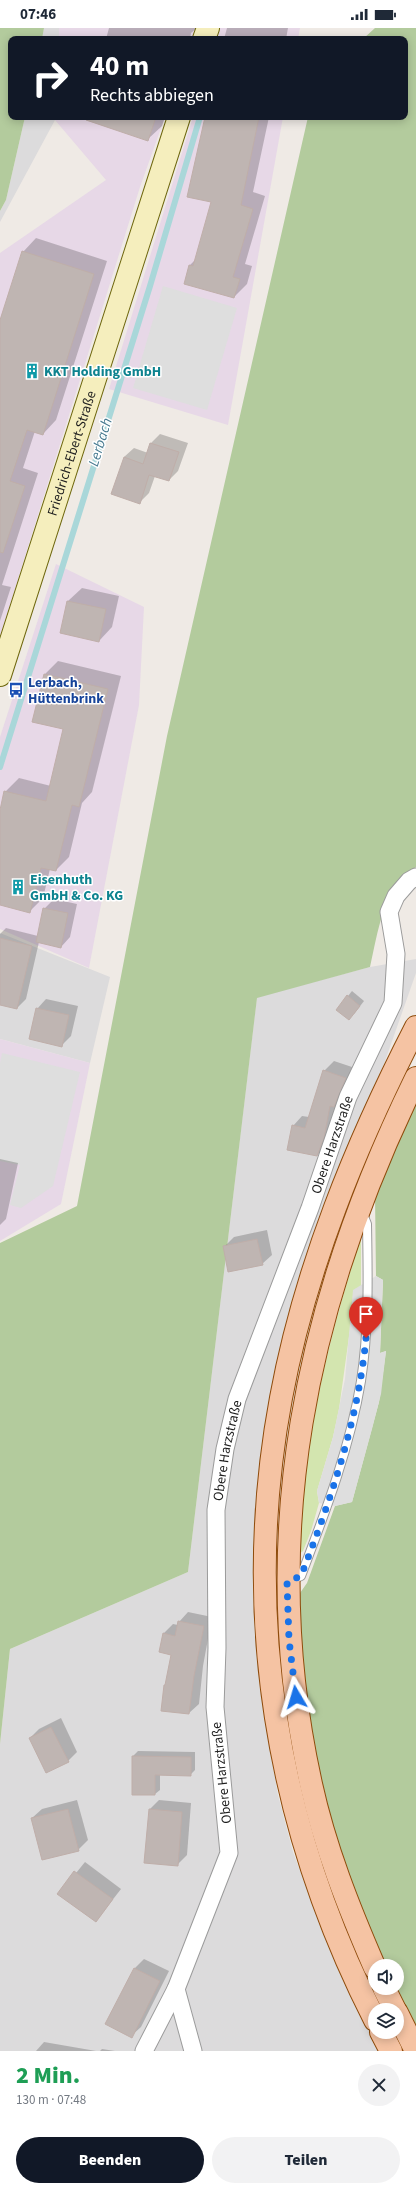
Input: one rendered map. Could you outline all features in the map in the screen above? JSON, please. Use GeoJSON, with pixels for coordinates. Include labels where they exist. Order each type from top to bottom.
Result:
{"type":"FeatureCollection","features":[{"type":"Feature","properties":{"kind":"main road"},"geometry":{"type":"LineString","coordinates":[[368,2006],[324,1905],[305,1850],[285,1769],[271,1687],[267,1642],[266,1534],[280,1400],[304,1304],[339,1196],[369,1124],[416,1027]]}},
{"type":"Feature","properties":{"kind":"main road"},"geometry":{"type":"LineString","coordinates":[[371,1959],[345,1898],[326,1843],[311,1786],[294,1683],[287,1582],[293,1483],[310,1371],[326,1308],[360,1205],[416,1078]]}},
{"type":"Feature","properties":{"kind":"main road"},"geometry":{"type":"LineString","coordinates":[[404,2027],[416,2051]]}},
{"type":"Feature","properties":{"kind":"main road"},"geometry":{"type":"LineString","coordinates":[[385,2039],[391,2051]]}},
{"type":"Feature","properties":{"kind":"street","name":"Friedrich-Ebert-Straße"},"geometry":{"type":"LineString","coordinates":[[0,675],[178,120]]}},
{"type":"Feature","properties":{"kind":"street","name":"Obere Harzstraße"},"geometry":{"type":"LineString","coordinates":[[144,2051],[176,1989],[229,1853],[214,1707],[217,1648],[216,1510],[224,1449],[237,1399],[310,1208],[348,1097],[393,1003],[396,954],[389,912],[396,896],[416,877]]}},
{"type":"Feature","properties":{"kind":"street"},"geometry":{"type":"LineString","coordinates":[[176,1989],[193,2051]]}},
{"type":"Feature","properties":{"kind":"lane"},"geometry":{"type":"LineString","coordinates":[[287,1582],[301,1576],[327,1505],[355,1413],[364,1352],[368,1283],[367,1224],[360,1205]]}},
{"type":"Feature","properties":{"kind":"shaded area"},"geometry":{"type":"Polygon","coordinates":[[[44,28],[59,28],[59,36],[43,36],[44,28]]]}},
{"type":"Feature","properties":{"kind":"shaded area"},"geometry":{"type":"Polygon","coordinates":[[[59,28],[197,28],[194,36],[59,36],[59,28]]]}},
{"type":"Feature","properties":{"kind":"shaded area"},"geometry":{"type":"Polygon","coordinates":[[[220,28],[300,28],[299,36],[218,36],[220,28]]]}},
{"type":"Feature","properties":{"kind":"shaded area"},"geometry":{"type":"Polygon","coordinates":[[[24,120],[55,120],[0,222],[0,211],[6,200],[24,120]]]}},
{"type":"Feature","properties":{"kind":"shaded area"},"geometry":{"type":"Polygon","coordinates":[[[55,120],[164,120],[140,187],[0,637],[0,253],[106,180],[55,120]]]}},
{"type":"Feature","properties":{"kind":"shaded area"},"geometry":{"type":"Polygon","coordinates":[[[192,120],[282,120],[228,425],[109,389],[192,120]]]}},
{"type":"Feature","properties":{"kind":"shaded area"},"geometry":{"type":"Polygon","coordinates":[[[163,286],[237,308],[207,410],[133,388],[163,286]]]}},
{"type":"Feature","properties":{"kind":"shaded area"},"geometry":{"type":"Polygon","coordinates":[[[56,564],[144,607],[139,705],[89,968],[0,929],[0,737],[56,564]]]}},
{"type":"Feature","properties":{"kind":"shaded area"},"geometry":{"type":"Polygon","coordinates":[[[0,933],[110,977],[90,1063],[0,1039],[0,933]]]}},
{"type":"Feature","properties":{"kind":"shaded area"},"geometry":{"type":"Polygon","coordinates":[[[416,959],[416,973],[384,1064],[328,1193],[292,1301],[270,1397],[258,1483],[254,1532],[253,1581],[260,1689],[278,1795],[293,1852],[314,1908],[351,1996],[368,2029],[368,2039],[373,2039],[379,2051],[0,2051],[0,1744],[10,1649],[188,1572],[257,997],[370,967],[416,959]]]}},
{"type":"Feature","properties":{"kind":"shaded area"},"geometry":{"type":"Polygon","coordinates":[[[0,1039],[90,1063],[61,1204],[0,1241],[0,1039]]]}},
{"type":"Feature","properties":{"kind":"shaded area"},"geometry":{"type":"Polygon","coordinates":[[[2,1053],[80,1072],[53,1186],[21,1208],[10,1205],[20,1165],[0,1161],[0,1063],[2,1053]]]}},
{"type":"Feature","properties":{"kind":"shaded area"},"geometry":{"type":"Polygon","coordinates":[[[376,1276],[383,1280],[380,1353],[386,1351],[381,1394],[352,1502],[335,1506],[319,1503],[317,1491],[333,1437],[345,1379],[353,1290],[376,1276]]]}},
{"type":"Feature","properties":{"kind":"green space"},"geometry":{"type":"Polygon","coordinates":[[[0,28],[44,28],[43,36],[8,36],[8,120],[24,120],[6,200],[0,211],[0,28]]]}},
{"type":"Feature","properties":{"kind":"green space"},"geometry":{"type":"Polygon","coordinates":[[[375,28],[416,28],[416,867],[405,875],[389,898],[379,925],[370,967],[257,998],[188,1572],[10,1649],[0,1744],[0,1243],[77,1206],[167,736],[307,120],[408,120],[408,36],[366,36],[375,28]]]}},
{"type":"Feature","properties":{"kind":"green space"},"geometry":{"type":"Polygon","coordinates":[[[416,1102],[416,2028],[400,1995],[404,1995],[404,1959],[383,1959],[354,1892],[336,1839],[308,1723],[300,1638],[300,1593],[307,1583],[335,1506],[352,1502],[379,1402],[386,1351],[380,1353],[383,1280],[376,1276],[375,1194],[416,1102]]]}},
{"type":"Feature","properties":{"kind":"green space"},"geometry":{"type":"Polygon","coordinates":[[[361,1237],[361,1287],[351,1322],[339,1409],[333,1437],[317,1491],[319,1503],[311,1531],[303,1551],[299,1554],[301,1518],[309,1451],[320,1389],[334,1328],[361,1237]]]}},
{"type":"Feature","properties":{"kind":"building"},"geometry":{"type":"Polygon","coordinates":[[[86,120],[155,120],[148,141],[86,120]]]}},
{"type":"Feature","properties":{"kind":"building"},"geometry":{"type":"Polygon","coordinates":[[[204,120],[258,120],[241,205],[253,209],[233,277],[240,279],[234,298],[184,284],[189,265],[193,266],[211,202],[187,197],[204,120]]]}},
{"type":"Feature","properties":{"kind":"building","name":"KKT Holding GmbH"},"geometry":{"type":"Polygon","coordinates":[[[22,251],[94,274],[43,435],[27,430],[10,481],[25,486],[3,553],[0,552],[0,320],[22,251]]]}},
{"type":"Feature","properties":{"kind":"building"},"geometry":{"type":"Polygon","coordinates":[[[150,443],[179,452],[169,481],[149,475],[140,504],[111,494],[124,457],[143,464],[150,443]]]}},
{"type":"Feature","properties":{"kind":"building"},"geometry":{"type":"Polygon","coordinates":[[[67,601],[106,609],[99,642],[60,633],[67,601]]]}},
{"type":"Feature","properties":{"kind":"building"},"geometry":{"type":"Polygon","coordinates":[[[44,674],[108,689],[79,807],[72,805],[56,871],[41,868],[30,913],[0,905],[0,810],[4,791],[46,801],[63,729],[32,722],[44,674]]]}},
{"type":"Feature","properties":{"kind":"building"},"geometry":{"type":"Polygon","coordinates":[[[43,908],[68,913],[61,948],[36,942],[43,908]]]}},
{"type":"Feature","properties":{"kind":"building"},"geometry":{"type":"Polygon","coordinates":[[[0,938],[32,946],[17,1009],[0,1005],[0,938]]]}},
{"type":"Feature","properties":{"kind":"building"},"geometry":{"type":"Polygon","coordinates":[[[347,995],[360,1006],[349,1020],[336,1010],[347,995]]]}},
{"type":"Feature","properties":{"kind":"building"},"geometry":{"type":"Polygon","coordinates":[[[36,1008],[69,1015],[62,1047],[29,1039],[36,1008]]]}},
{"type":"Feature","properties":{"kind":"building"},"geometry":{"type":"Polygon","coordinates":[[[323,1070],[346,1078],[334,1107],[330,1106],[324,1138],[317,1156],[287,1150],[292,1125],[305,1128],[323,1070]]]}},
{"type":"Feature","properties":{"kind":"building"},"geometry":{"type":"Polygon","coordinates":[[[257,1239],[263,1265],[228,1272],[223,1246],[257,1239]]]}},
{"type":"Feature","properties":{"kind":"building"},"geometry":{"type":"Polygon","coordinates":[[[178,1621],[204,1626],[194,1676],[189,1714],[161,1711],[164,1685],[171,1655],[159,1652],[163,1633],[175,1636],[178,1621]]]}},
{"type":"Feature","properties":{"kind":"building"},"geometry":{"type":"Polygon","coordinates":[[[51,1727],[69,1762],[46,1773],[29,1738],[51,1727]]]}},
{"type":"Feature","properties":{"kind":"building"},"geometry":{"type":"Polygon","coordinates":[[[132,1756],[191,1757],[191,1776],[155,1775],[155,1795],[132,1795],[132,1756]]]}},
{"type":"Feature","properties":{"kind":"building"},"geometry":{"type":"Polygon","coordinates":[[[68,1809],[79,1851],[42,1860],[31,1818],[68,1809]]]}},
{"type":"Feature","properties":{"kind":"building"},"geometry":{"type":"Polygon","coordinates":[[[149,1809],[182,1812],[178,1866],[144,1863],[149,1809]]]}},
{"type":"Feature","properties":{"kind":"building"},"geometry":{"type":"Polygon","coordinates":[[[74,1871],[113,1899],[96,1922],[57,1894],[74,1871]]]}},
{"type":"Feature","properties":{"kind":"building"},"geometry":{"type":"Polygon","coordinates":[[[134,1968],[160,1981],[132,2038],[105,2024],[134,1968]]]}},
{"type":"Feature","properties":{"kind":"waterway","name":"Lerbach"},"geometry":{"type":"LineString","coordinates":[[0,767],[150,286],[199,120]]}},
{"type":"Feature","properties":{"kind":"place","name":"KKT Holding GmbH"},"geometry":{"type":"Point","coordinates":[32,371]}},
{"type":"Feature","properties":{"kind":"place","name":"Lerbach, Hüttenbrink"},"geometry":{"type":"Point","coordinates":[16,690]}},
{"type":"Feature","properties":{"kind":"place","name":"Eisenhuth GmbH & Co. KG"},"geometry":{"type":"Point","coordinates":[18,887]}},
{"type":"Feature","properties":{"kind":"route"},"geometry":{"type":"LineString","coordinates":[[296,1697],[289,1640],[287,1582],[301,1576],[331,1492],[355,1413],[366,1338]]}}]}
